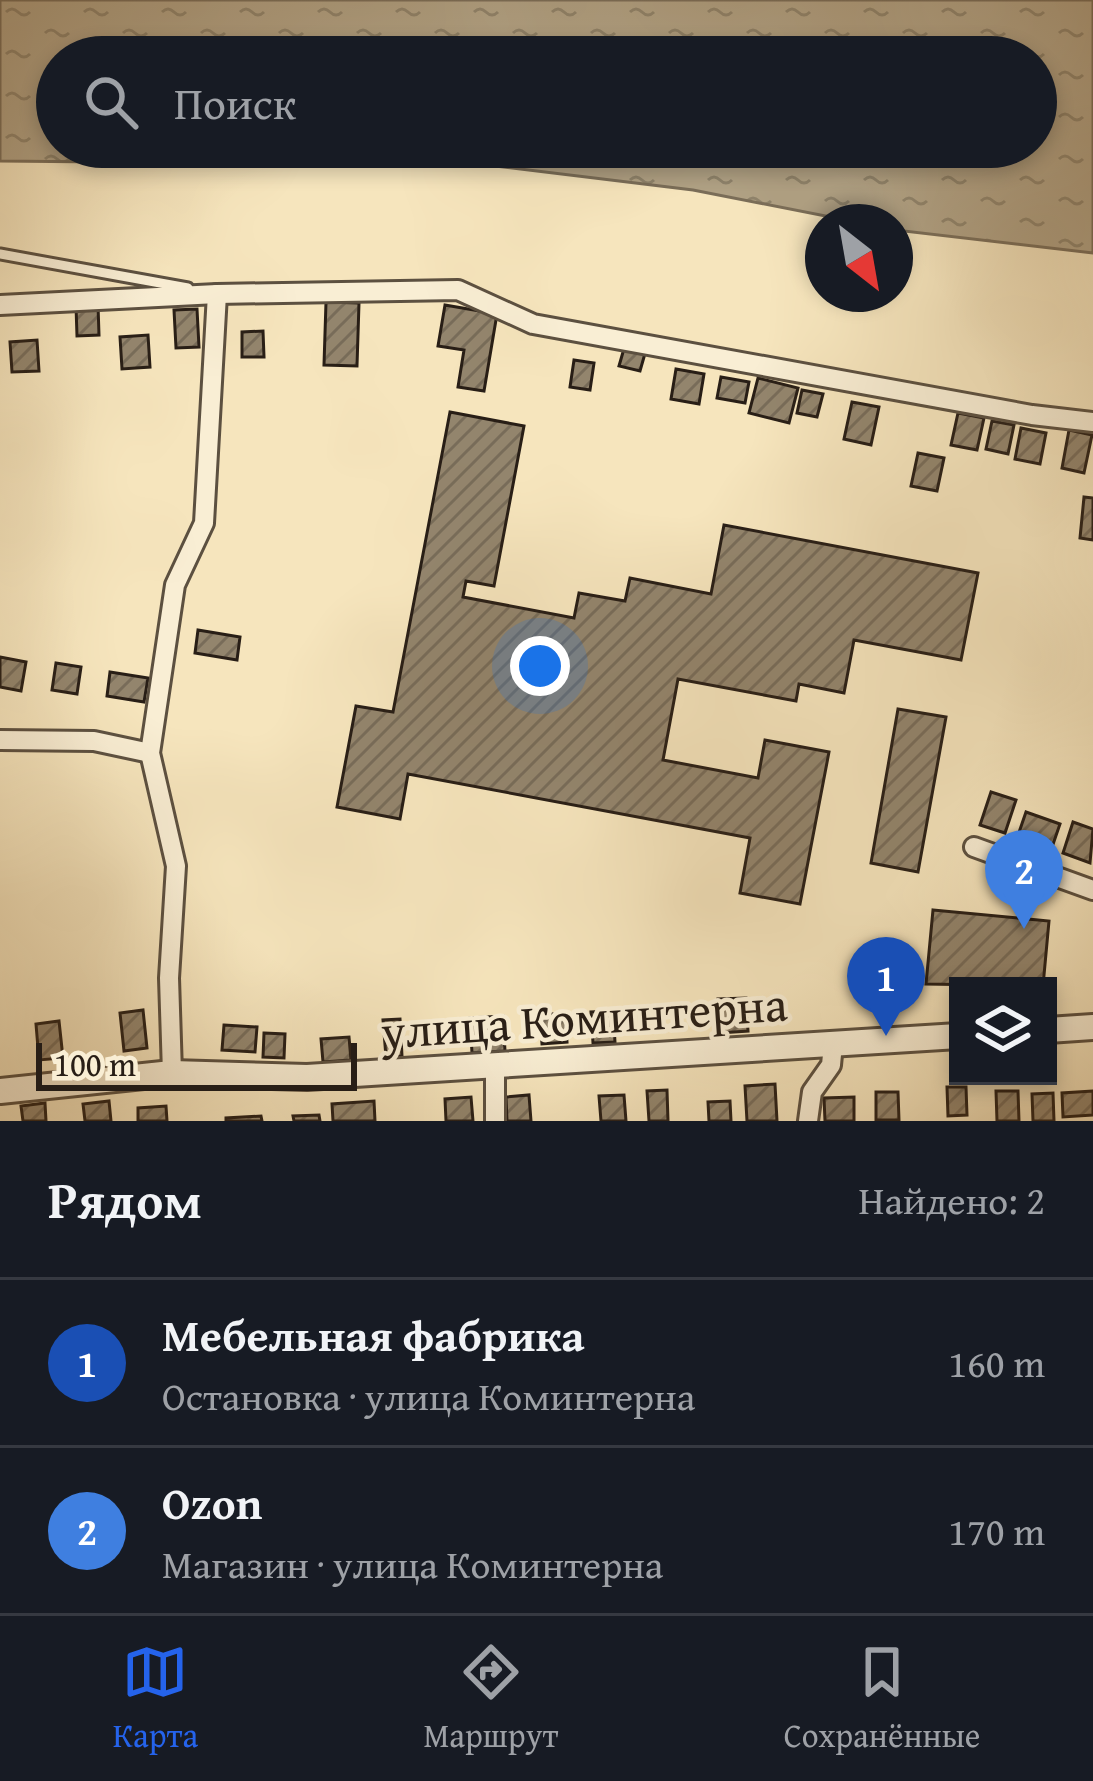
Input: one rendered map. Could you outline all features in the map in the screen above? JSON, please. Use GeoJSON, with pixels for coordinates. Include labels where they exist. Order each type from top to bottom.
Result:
{"type":"FeatureCollection","features":[{"type":"Feature","properties":{"kind":"street"},"geometry":{"type":"LineString","coordinates":[[0,304],[217,293],[458,290],[532,324],[1032,415],[1093,422]]}},
{"type":"Feature","properties":{"kind":"street"},"geometry":{"type":"LineString","coordinates":[[172,1073],[169,978],[176,866],[150,753],[175,585],[204,523],[217,293]]}},
{"type":"Feature","properties":{"kind":"street"},"geometry":{"type":"LineString","coordinates":[[0,740],[94,741],[150,753]]}},
{"type":"Feature","properties":{"kind":"street"},"geometry":{"type":"LineString","coordinates":[[974,847],[1093,890]]}},
{"type":"Feature","properties":{"kind":"street"},"geometry":{"type":"LineString","coordinates":[[1057,1029],[1093,1027]]}},
{"type":"Feature","properties":{"kind":"street","name":"улица Коминтерна"},"geometry":{"type":"LineString","coordinates":[[0,1090],[172,1073],[308,1077],[949,1037]]}},
{"type":"Feature","properties":{"kind":"street"},"geometry":{"type":"LineString","coordinates":[[808,1121],[812,1092],[831,1065],[833,1044]]}},
{"type":"Feature","properties":{"kind":"street"},"geometry":{"type":"LineString","coordinates":[[495,1065],[495,1121]]}},
{"type":"Feature","properties":{"kind":"lane"},"geometry":{"type":"LineString","coordinates":[[0,254],[217,293]]}},
{"type":"Feature","properties":{"kind":"water"},"geometry":{"type":"Polygon","coordinates":[[[0,0],[1093,0],[1093,253],[913,232],[913,204],[805,204],[805,212],[693,190],[512,168],[1057,168],[1057,36],[36,36],[36,161],[0,161],[0,0]]]}},
{"type":"Feature","properties":{"kind":"building"},"geometry":{"type":"Polygon","coordinates":[[[326,302],[359,303],[357,366],[324,365],[326,302]]]}},
{"type":"Feature","properties":{"kind":"building"},"geometry":{"type":"Polygon","coordinates":[[[98,305],[99,335],[77,336],[76,306],[98,305]]]}},
{"type":"Feature","properties":{"kind":"building"},"geometry":{"type":"Polygon","coordinates":[[[445,305],[497,314],[484,391],[458,387],[464,350],[438,346],[445,305]]]}},
{"type":"Feature","properties":{"kind":"building"},"geometry":{"type":"Polygon","coordinates":[[[197,309],[199,347],[176,348],[174,310],[197,309]]]}},
{"type":"Feature","properties":{"kind":"building"},"geometry":{"type":"Polygon","coordinates":[[[263,331],[264,357],[242,357],[242,332],[263,331]]]}},
{"type":"Feature","properties":{"kind":"building"},"geometry":{"type":"Polygon","coordinates":[[[148,335],[150,367],[122,369],[120,337],[148,335]]]}},
{"type":"Feature","properties":{"kind":"building"},"geometry":{"type":"Polygon","coordinates":[[[37,340],[39,371],[12,372],[10,342],[37,340]]]}},
{"type":"Feature","properties":{"kind":"building"},"geometry":{"type":"Polygon","coordinates":[[[625,345],[646,350],[640,371],[619,366],[625,345]]]}},
{"type":"Feature","properties":{"kind":"building"},"geometry":{"type":"Polygon","coordinates":[[[574,360],[594,363],[590,390],[570,387],[574,360]]]}},
{"type":"Feature","properties":{"kind":"building"},"geometry":{"type":"Polygon","coordinates":[[[676,369],[704,374],[699,404],[671,399],[676,369]]]}},
{"type":"Feature","properties":{"kind":"building"},"geometry":{"type":"Polygon","coordinates":[[[721,377],[749,382],[745,403],[717,398],[721,377]]]}},
{"type":"Feature","properties":{"kind":"building"},"geometry":{"type":"Polygon","coordinates":[[[758,378],[798,388],[789,423],[749,413],[758,378]]]}},
{"type":"Feature","properties":{"kind":"building"},"geometry":{"type":"Polygon","coordinates":[[[802,390],[823,394],[817,417],[797,413],[802,390]]]}},
{"type":"Feature","properties":{"kind":"building"},"geometry":{"type":"Polygon","coordinates":[[[852,402],[879,407],[871,445],[844,439],[852,402]]]}},
{"type":"Feature","properties":{"kind":"building"},"geometry":{"type":"Polygon","coordinates":[[[450,412],[524,426],[494,586],[466,581],[463,597],[574,618],[579,593],[625,601],[630,578],[711,594],[724,525],[978,573],[961,660],[854,640],[844,693],[799,684],[796,701],[678,679],[663,760],[758,778],[765,740],[829,752],[800,904],[740,893],[750,838],[408,774],[400,819],[337,807],[356,706],[393,712],[450,412]]]}},
{"type":"Feature","properties":{"kind":"building"},"geometry":{"type":"Polygon","coordinates":[[[958,413],[984,418],[977,450],[951,445],[958,413]]]}},
{"type":"Feature","properties":{"kind":"building"},"geometry":{"type":"Polygon","coordinates":[[[992,421],[1014,425],[1008,454],[986,449],[992,421]]]}},
{"type":"Feature","properties":{"kind":"building"},"geometry":{"type":"Polygon","coordinates":[[[1021,428],[1046,433],[1040,464],[1015,459],[1021,428]]]}},
{"type":"Feature","properties":{"kind":"building"},"geometry":{"type":"Polygon","coordinates":[[[1069,430],[1092,435],[1084,473],[1062,468],[1069,430]]]}},
{"type":"Feature","properties":{"kind":"building"},"geometry":{"type":"Polygon","coordinates":[[[918,453],[944,458],[937,491],[911,486],[918,453]]]}},
{"type":"Feature","properties":{"kind":"building"},"geometry":{"type":"Polygon","coordinates":[[[1084,497],[1093,498],[1093,540],[1080,538],[1084,497]]]}},
{"type":"Feature","properties":{"kind":"building"},"geometry":{"type":"Polygon","coordinates":[[[198,630],[240,637],[237,660],[195,653],[198,630]]]}},
{"type":"Feature","properties":{"kind":"building"},"geometry":{"type":"Polygon","coordinates":[[[0,657],[26,662],[21,691],[0,687],[0,657]]]}},
{"type":"Feature","properties":{"kind":"building"},"geometry":{"type":"Polygon","coordinates":[[[56,663],[81,667],[77,694],[52,690],[56,663]]]}},
{"type":"Feature","properties":{"kind":"building"},"geometry":{"type":"Polygon","coordinates":[[[110,672],[148,678],[144,702],[107,696],[110,672]]]}},
{"type":"Feature","properties":{"kind":"building"},"geometry":{"type":"Polygon","coordinates":[[[898,709],[946,717],[918,872],[871,863],[898,709]]]}},
{"type":"Feature","properties":{"kind":"building"},"geometry":{"type":"Polygon","coordinates":[[[991,792],[1016,800],[1005,833],[980,825],[991,792]]]}},
{"type":"Feature","properties":{"kind":"building"},"geometry":{"type":"Polygon","coordinates":[[[1026,812],[1060,824],[1050,853],[1016,841],[1026,812]]]}},
{"type":"Feature","properties":{"kind":"building"},"geometry":{"type":"Polygon","coordinates":[[[1073,822],[1093,829],[1090,863],[1063,853],[1073,822]]]}},
{"type":"Feature","properties":{"kind":"building"},"geometry":{"type":"Polygon","coordinates":[[[933,910],[1049,921],[1044,977],[949,977],[949,984],[926,984],[933,910]]]}},
{"type":"Feature","properties":{"kind":"building"},"geometry":{"type":"Polygon","coordinates":[[[746,998],[748,1031],[720,1033],[718,999],[746,998]]]}},
{"type":"Feature","properties":{"kind":"building"},"geometry":{"type":"Polygon","coordinates":[[[143,1010],[147,1048],[124,1051],[120,1013],[143,1010]]]}},
{"type":"Feature","properties":{"kind":"building"},"geometry":{"type":"Polygon","coordinates":[[[613,1011],[615,1042],[593,1043],[591,1012],[613,1011]]]}},
{"type":"Feature","properties":{"kind":"building"},"geometry":{"type":"Polygon","coordinates":[[[565,1013],[567,1042],[542,1044],[540,1015],[565,1013]]]}},
{"type":"Feature","properties":{"kind":"building"},"geometry":{"type":"Polygon","coordinates":[[[503,1016],[505,1051],[472,1053],[470,1018],[503,1016]]]}},
{"type":"Feature","properties":{"kind":"building"},"geometry":{"type":"Polygon","coordinates":[[[400,1019],[402,1056],[386,1057],[383,1020],[400,1019]]]}},
{"type":"Feature","properties":{"kind":"building"},"geometry":{"type":"Polygon","coordinates":[[[59,1021],[63,1058],[39,1060],[36,1024],[59,1021]]]}},
{"type":"Feature","properties":{"kind":"building"},"geometry":{"type":"Polygon","coordinates":[[[224,1025],[257,1027],[255,1052],[222,1050],[224,1025]]]}},
{"type":"Feature","properties":{"kind":"building"},"geometry":{"type":"Polygon","coordinates":[[[264,1033],[285,1034],[284,1058],[263,1057],[264,1033]]]}},
{"type":"Feature","properties":{"kind":"building"},"geometry":{"type":"Polygon","coordinates":[[[349,1037],[351,1060],[323,1062],[321,1039],[349,1037]]]}},
{"type":"Feature","properties":{"kind":"building"},"geometry":{"type":"Polygon","coordinates":[[[775,1084],[777,1121],[747,1121],[745,1086],[775,1084]]]}},
{"type":"Feature","properties":{"kind":"building"},"geometry":{"type":"Polygon","coordinates":[[[947,1087],[966,1087],[967,1115],[948,1116],[947,1087]]]}},
{"type":"Feature","properties":{"kind":"building"},"geometry":{"type":"Polygon","coordinates":[[[667,1090],[668,1121],[649,1121],[647,1091],[667,1090]]]}},
{"type":"Feature","properties":{"kind":"building"},"geometry":{"type":"Polygon","coordinates":[[[996,1091],[1018,1091],[1019,1121],[997,1121],[996,1091]]]}},
{"type":"Feature","properties":{"kind":"building"},"geometry":{"type":"Polygon","coordinates":[[[1093,1091],[1093,1115],[1063,1117],[1062,1093],[1093,1091]]]}},
{"type":"Feature","properties":{"kind":"building"},"geometry":{"type":"Polygon","coordinates":[[[876,1092],[898,1092],[899,1120],[876,1120],[876,1092]]]}},
{"type":"Feature","properties":{"kind":"building"},"geometry":{"type":"Polygon","coordinates":[[[1053,1093],[1054,1121],[1033,1121],[1032,1094],[1053,1093]]]}},
{"type":"Feature","properties":{"kind":"building"},"geometry":{"type":"Polygon","coordinates":[[[529,1095],[531,1121],[507,1121],[506,1097],[529,1095]]]}},
{"type":"Feature","properties":{"kind":"building"},"geometry":{"type":"Polygon","coordinates":[[[624,1095],[626,1121],[601,1121],[599,1096],[624,1095]]]}},
{"type":"Feature","properties":{"kind":"building"},"geometry":{"type":"Polygon","coordinates":[[[471,1097],[473,1121],[446,1121],[445,1099],[471,1097]]]}},
{"type":"Feature","properties":{"kind":"building"},"geometry":{"type":"Polygon","coordinates":[[[854,1097],[854,1121],[825,1121],[824,1098],[854,1097]]]}},
{"type":"Feature","properties":{"kind":"building"},"geometry":{"type":"Polygon","coordinates":[[[109,1101],[111,1121],[85,1121],[83,1104],[109,1101]]]}},
{"type":"Feature","properties":{"kind":"building"},"geometry":{"type":"Polygon","coordinates":[[[374,1101],[375,1121],[333,1121],[332,1104],[374,1101]]]}},
{"type":"Feature","properties":{"kind":"building"},"geometry":{"type":"Polygon","coordinates":[[[730,1101],[731,1121],[709,1121],[708,1102],[730,1101]]]}},
{"type":"Feature","properties":{"kind":"building"},"geometry":{"type":"Polygon","coordinates":[[[45,1103],[46,1121],[23,1121],[21,1106],[45,1103]]]}},
{"type":"Feature","properties":{"kind":"building"},"geometry":{"type":"Polygon","coordinates":[[[166,1106],[167,1121],[138,1121],[138,1108],[166,1106]]]}},
{"type":"Feature","properties":{"kind":"building"},"geometry":{"type":"Polygon","coordinates":[[[319,1115],[320,1121],[294,1121],[293,1116],[319,1115]]]}},
{"type":"Feature","properties":{"kind":"building"},"geometry":{"type":"Polygon","coordinates":[[[261,1116],[262,1121],[226,1121],[226,1118],[261,1116]]]}},
{"type":"Feature","properties":{"kind":"place","name":"Ozon"},"geometry":{"type":"Point","coordinates":[1024,929]}},
{"type":"Feature","properties":{"kind":"place","name":"Мебельная фабрика"},"geometry":{"type":"Point","coordinates":[886,1036]}}]}
